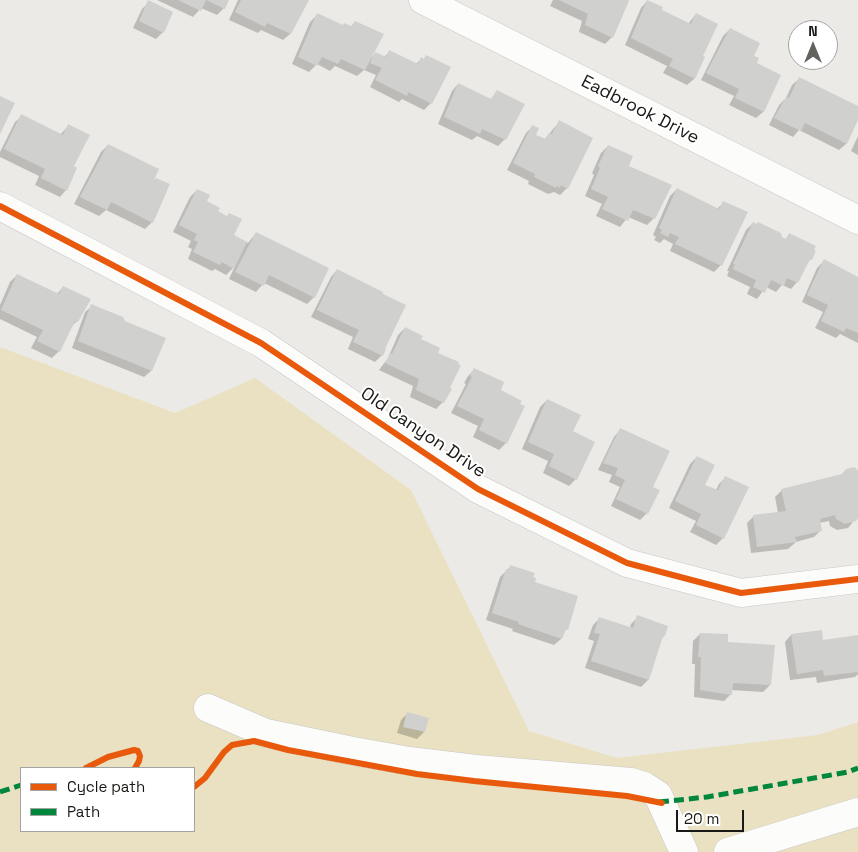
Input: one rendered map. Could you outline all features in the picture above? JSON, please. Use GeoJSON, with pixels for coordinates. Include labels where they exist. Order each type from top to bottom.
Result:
{"type":"FeatureCollection","features":[{"type":"Feature","properties":{"kind":"street","name":"Eadbrook Drive"},"geometry":{"type":"LineString","coordinates":[[423,0],[858,220]]}},
{"type":"Feature","properties":{"kind":"street","name":"Old Canyon Drive"},"geometry":{"type":"LineString","coordinates":[[0,206],[261,343],[478,489],[627,563],[741,593],[858,579]]}},
{"type":"Feature","properties":{"kind":"street"},"geometry":{"type":"LineString","coordinates":[[208,708],[266,733],[409,761],[537,775],[631,782],[644,786],[658,795],[684,852]]}},
{"type":"Feature","properties":{"kind":"street"},"geometry":{"type":"LineString","coordinates":[[728,852],[858,812]]}},
{"type":"Feature","properties":{"kind":"shaded area"},"geometry":{"type":"Polygon","coordinates":[[[0,347],[175,413],[255,378],[411,490],[529,731],[617,758],[818,735],[858,722],[858,852],[0,852],[0,347]]]}},
{"type":"Feature","properties":{"kind":"building"},"geometry":{"type":"Polygon","coordinates":[[[148,0],[173,12],[164,33],[139,21],[148,0]]]}},
{"type":"Feature","properties":{"kind":"building"},"geometry":{"type":"Polygon","coordinates":[[[178,0],[206,0],[201,11],[178,0]]]}},
{"type":"Feature","properties":{"kind":"building"},"geometry":{"type":"Polygon","coordinates":[[[206,0],[229,0],[225,9],[206,0]]]}},
{"type":"Feature","properties":{"kind":"building"},"geometry":{"type":"Polygon","coordinates":[[[241,0],[309,0],[291,34],[267,23],[265,27],[235,12],[241,0]]]}},
{"type":"Feature","properties":{"kind":"building"},"geometry":{"type":"Polygon","coordinates":[[[559,0],[629,1],[613,38],[585,25],[588,14],[559,0]]]}},
{"type":"Feature","properties":{"kind":"building"},"geometry":{"type":"Polygon","coordinates":[[[647,0],[663,7],[662,10],[691,24],[696,13],[718,24],[695,79],[669,66],[673,59],[631,38],[647,0]]]}},
{"type":"Feature","properties":{"kind":"building"},"geometry":{"type":"Polygon","coordinates":[[[317,13],[343,25],[344,23],[351,26],[355,21],[384,34],[365,70],[341,59],[338,64],[322,57],[317,66],[298,57],[317,13]]]}},
{"type":"Feature","properties":{"kind":"building"},"geometry":{"type":"Polygon","coordinates":[[[730,28],[760,43],[754,56],[759,58],[757,63],[781,75],[764,112],[735,98],[739,89],[706,73],[730,28]]]}},
{"type":"Feature","properties":{"kind":"building"},"geometry":{"type":"Polygon","coordinates":[[[389,50],[418,64],[421,57],[424,59],[426,55],[451,67],[432,104],[408,92],[407,96],[375,80],[382,68],[370,63],[375,52],[386,57],[389,50]]]}},
{"type":"Feature","properties":{"kind":"building"},"geometry":{"type":"Polygon","coordinates":[[[799,77],[858,106],[858,120],[847,144],[805,123],[801,131],[774,118],[786,97],[789,98],[799,77]]]}},
{"type":"Feature","properties":{"kind":"building"},"geometry":{"type":"Polygon","coordinates":[[[458,83],[491,99],[497,90],[525,104],[506,140],[482,129],[480,134],[444,117],[458,83]]]}},
{"type":"Feature","properties":{"kind":"building"},"geometry":{"type":"Polygon","coordinates":[[[0,96],[15,103],[0,134],[0,96]]]}},
{"type":"Feature","properties":{"kind":"building"},"geometry":{"type":"Polygon","coordinates":[[[21,114],[63,135],[68,124],[90,135],[74,166],[77,168],[67,191],[41,178],[45,169],[4,149],[21,114]]]}},
{"type":"Feature","properties":{"kind":"building"},"geometry":{"type":"Polygon","coordinates":[[[559,120],[593,138],[568,189],[561,185],[560,188],[557,186],[556,188],[534,177],[535,174],[513,163],[532,125],[539,128],[536,135],[546,139],[549,133],[552,134],[559,120]]]}},
{"type":"Feature","properties":{"kind":"building"},"geometry":{"type":"Polygon","coordinates":[[[108,144],[159,169],[154,180],[156,178],[170,184],[153,223],[111,202],[107,210],[80,197],[108,144]]]}},
{"type":"Feature","properties":{"kind":"building"},"geometry":{"type":"Polygon","coordinates":[[[608,145],[633,156],[629,166],[672,185],[655,219],[633,210],[628,221],[602,209],[608,197],[591,189],[600,168],[598,166],[608,145]]]}},
{"type":"Feature","properties":{"kind":"building"},"geometry":{"type":"Polygon","coordinates":[[[677,188],[719,209],[723,201],[748,212],[722,266],[675,244],[679,237],[670,233],[668,237],[660,233],[662,230],[659,228],[677,188]]]}},
{"type":"Feature","properties":{"kind":"building"},"geometry":{"type":"Polygon","coordinates":[[[197,189],[210,195],[207,201],[220,208],[218,211],[227,216],[229,213],[242,219],[234,235],[247,242],[234,269],[222,262],[220,265],[193,252],[198,242],[194,240],[197,234],[179,225],[197,189]]]}},
{"type":"Feature","properties":{"kind":"building"},"geometry":{"type":"Polygon","coordinates":[[[753,222],[757,224],[758,222],[781,233],[782,237],[786,239],[789,233],[816,246],[812,260],[810,259],[798,283],[787,278],[784,286],[771,280],[765,293],[753,287],[756,280],[733,269],[735,264],[733,264],[753,222]]]}},
{"type":"Feature","properties":{"kind":"building"},"geometry":{"type":"Polygon","coordinates":[[[256,232],[329,268],[315,298],[269,275],[264,286],[235,272],[256,232]]]}},
{"type":"Feature","properties":{"kind":"building"},"geometry":{"type":"Polygon","coordinates":[[[824,259],[858,277],[858,333],[846,328],[844,332],[821,321],[828,305],[807,295],[824,259]]]}},
{"type":"Feature","properties":{"kind":"building"},"geometry":{"type":"Polygon","coordinates":[[[337,269],[406,305],[383,356],[353,342],[359,330],[317,310],[337,269]]]}},
{"type":"Feature","properties":{"kind":"building"},"geometry":{"type":"Polygon","coordinates":[[[17,274],[59,294],[63,286],[91,299],[78,322],[75,321],[60,352],[37,341],[43,330],[1,310],[17,274]]]}},
{"type":"Feature","properties":{"kind":"building"},"geometry":{"type":"Polygon","coordinates":[[[91,304],[166,338],[152,371],[78,341],[91,304]]]}},
{"type":"Feature","properties":{"kind":"building"},"geometry":{"type":"Polygon","coordinates":[[[405,327],[423,336],[421,339],[440,348],[438,353],[459,362],[458,364],[461,365],[450,388],[452,389],[444,403],[416,390],[419,379],[385,363],[390,353],[392,354],[405,327]]]}},
{"type":"Feature","properties":{"kind":"building"},"geometry":{"type":"Polygon","coordinates":[[[474,368],[504,382],[501,390],[522,401],[520,404],[525,406],[507,444],[479,430],[484,419],[457,406],[472,377],[470,376],[474,368]]]}},
{"type":"Feature","properties":{"kind":"building"},"geometry":{"type":"Polygon","coordinates":[[[547,399],[581,415],[573,431],[595,442],[577,480],[549,466],[554,454],[528,442],[547,399]]]}},
{"type":"Feature","properties":{"kind":"building"},"geometry":{"type":"Polygon","coordinates":[[[620,428],[670,451],[653,487],[660,490],[648,514],[616,499],[625,480],[615,475],[618,468],[603,463],[620,428]]]}},
{"type":"Feature","properties":{"kind":"building"},"geometry":{"type":"Polygon","coordinates":[[[697,456],[715,465],[705,485],[718,490],[725,476],[749,487],[724,539],[696,525],[701,514],[675,501],[697,456]]]}},
{"type":"Feature","properties":{"kind":"building"},"geometry":{"type":"Polygon","coordinates":[[[854,467],[858,470],[858,518],[856,521],[845,524],[836,519],[835,515],[820,519],[822,531],[795,537],[797,542],[757,547],[753,515],[786,511],[781,489],[842,474],[846,469],[854,467]]]}},
{"type":"Feature","properties":{"kind":"building"},"geometry":{"type":"Polygon","coordinates":[[[510,565],[535,573],[533,577],[536,578],[535,582],[578,596],[568,630],[566,629],[562,639],[492,613],[506,569],[509,569],[510,565]]]}},
{"type":"Feature","properties":{"kind":"building"},"geometry":{"type":"Polygon","coordinates":[[[637,615],[668,626],[649,680],[591,661],[600,634],[594,633],[599,617],[633,628],[637,615]]]}},
{"type":"Feature","properties":{"kind":"building"},"geometry":{"type":"Polygon","coordinates":[[[822,630],[823,640],[858,635],[858,672],[824,676],[823,670],[797,674],[791,634],[822,630]]]}},
{"type":"Feature","properties":{"kind":"building"},"geometry":{"type":"Polygon","coordinates":[[[700,633],[728,634],[728,642],[775,645],[771,685],[733,683],[732,695],[700,690],[701,657],[698,657],[700,633]]]}},
{"type":"Feature","properties":{"kind":"building"},"geometry":{"type":"Polygon","coordinates":[[[407,712],[429,718],[425,732],[403,727],[407,712]]]}},
{"type":"Feature","properties":{"kind":"marked path"},"geometry":{"type":"LineString","coordinates":[[659,802],[707,797],[848,772],[858,768]]}},
{"type":"Feature","properties":{"kind":"marked path"},"geometry":{"type":"LineString","coordinates":[[0,792],[20,785]]}},
{"type":"Feature","properties":{"kind":"cycle path"},"geometry":{"type":"LineString","coordinates":[[0,206],[261,343],[478,489],[627,563],[741,593],[858,579]]}},
{"type":"Feature","properties":{"kind":"cycle path"},"geometry":{"type":"LineString","coordinates":[[195,786],[205,778],[224,752],[232,745],[254,741],[288,750],[417,774],[627,796],[662,803]]}},
{"type":"Feature","properties":{"kind":"cycle path"},"geometry":{"type":"LineString","coordinates":[[88,767],[108,757],[134,750],[138,751],[140,756],[136,767]]}}]}
